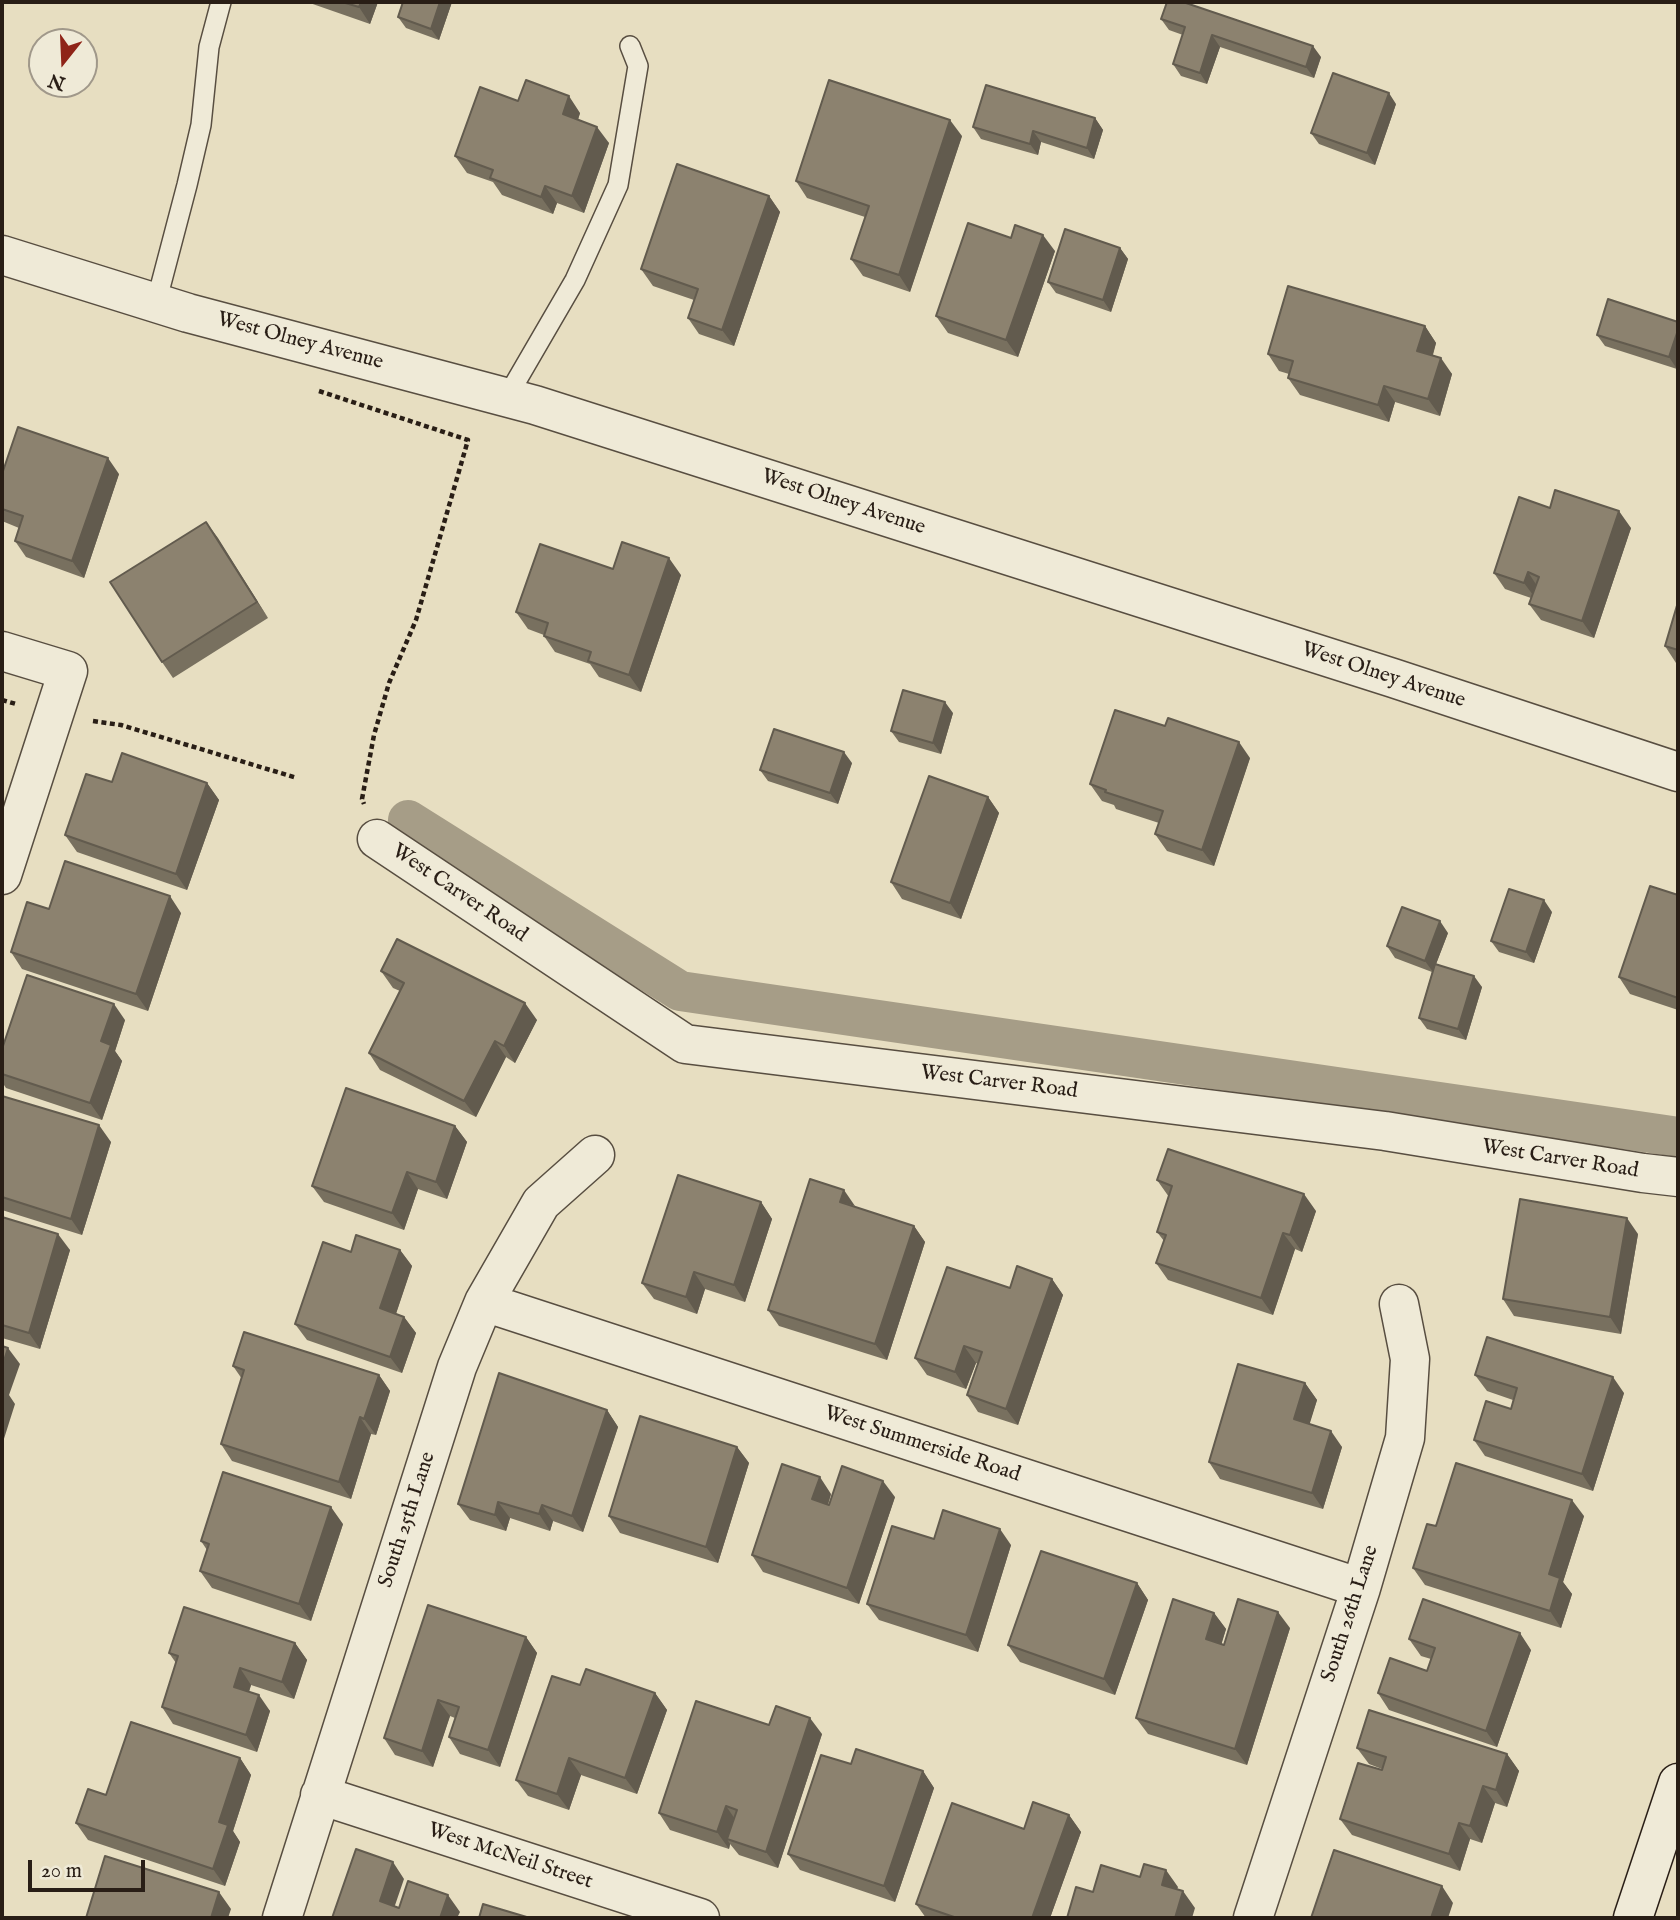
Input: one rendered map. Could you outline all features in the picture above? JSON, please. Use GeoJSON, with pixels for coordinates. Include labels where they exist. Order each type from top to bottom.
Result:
{"type":"FeatureCollection","features":[{"type":"Feature","properties":{"kind":"street","name":"West Olney Avenue"},"geometry":{"type":"LineString","coordinates":[[2,255],[156,303],[507,397],[1393,678],[1678,772]]}},
{"type":"Feature","properties":{"kind":"street"},"geometry":{"type":"LineString","coordinates":[[2,651],[68,671],[2,874]]}},
{"type":"Feature","properties":{"kind":"street","name":"West Carver Road"},"geometry":{"type":"LineString","coordinates":[[377,839],[685,1044],[1385,1131],[1678,1177]]}},
{"type":"Feature","properties":{"kind":"street","name":"South 25th Lane"},"geometry":{"type":"LineString","coordinates":[[282,1918],[457,1367],[484,1302],[541,1203],[595,1155]]}},
{"type":"Feature","properties":{"kind":"street","name":"West Summerside Road"},"geometry":{"type":"LineString","coordinates":[[484,1302],[1361,1588]]}},
{"type":"Feature","properties":{"kind":"street","name":"South 26th Lane"},"geometry":{"type":"LineString","coordinates":[[1253,1918],[1361,1588],[1405,1438],[1410,1359],[1399,1304]]}},
{"type":"Feature","properties":{"kind":"street"},"geometry":{"type":"LineString","coordinates":[[1633,1918],[1678,1783]]}},
{"type":"Feature","properties":{"kind":"street","name":"West McNeil Street"},"geometry":{"type":"LineString","coordinates":[[320,1795],[700,1918]]}},
{"type":"Feature","properties":{"kind":"lane"},"geometry":{"type":"LineString","coordinates":[[156,303],[201,125],[209,47],[221,2]]}},
{"type":"Feature","properties":{"kind":"lane"},"geometry":{"type":"LineString","coordinates":[[507,397],[575,280],[618,185],[638,66],[630,46]]}},
{"type":"Feature","properties":{"kind":"path"},"geometry":{"type":"LineString","coordinates":[[313,390],[468,440],[416,620],[385,696],[374,734],[362,799]]}},
{"type":"Feature","properties":{"kind":"path"},"geometry":{"type":"LineString","coordinates":[[2,700],[53,714],[121,725],[297,778]]}},
{"type":"Feature","properties":{"kind":"building"},"geometry":{"type":"Polygon","coordinates":[[[342,2],[361,2],[359,7],[342,2]]]}},
{"type":"Feature","properties":{"kind":"building"},"geometry":{"type":"Polygon","coordinates":[[[403,2],[440,2],[431,29],[398,17],[403,2]]]}},
{"type":"Feature","properties":{"kind":"building"},"geometry":{"type":"Polygon","coordinates":[[[1167,2],[1183,2],[1313,46],[1306,67],[1212,35],[1200,73],[1173,64],[1185,27],[1161,19],[1167,2]]]}},
{"type":"Feature","properties":{"kind":"building"},"geometry":{"type":"Polygon","coordinates":[[[1333,73],[1389,93],[1367,153],[1311,133],[1333,73]]]}},
{"type":"Feature","properties":{"kind":"building"},"geometry":{"type":"Polygon","coordinates":[[[526,80],[569,96],[563,114],[597,127],[572,196],[545,186],[541,197],[490,178],[493,170],[455,156],[480,87],[518,101],[526,80]]]}},
{"type":"Feature","properties":{"kind":"building"},"geometry":{"type":"Polygon","coordinates":[[[829,80],[950,120],[899,275],[851,259],[869,206],[796,181],[829,80]]]}},
{"type":"Feature","properties":{"kind":"building"},"geometry":{"type":"Polygon","coordinates":[[[986,85],[1095,118],[1087,148],[1033,131],[1030,144],[973,127],[986,85]]]}},
{"type":"Feature","properties":{"kind":"building"},"geometry":{"type":"Polygon","coordinates":[[[677,164],[769,196],[722,330],[688,318],[698,289],[641,269],[677,164]]]}},
{"type":"Feature","properties":{"kind":"building"},"geometry":{"type":"Polygon","coordinates":[[[968,223],[1011,238],[1015,225],[1043,235],[1006,340],[936,316],[968,223]]]}},
{"type":"Feature","properties":{"kind":"building"},"geometry":{"type":"Polygon","coordinates":[[[1065,229],[1120,248],[1103,300],[1048,282],[1065,229]]]}},
{"type":"Feature","properties":{"kind":"building"},"geometry":{"type":"Polygon","coordinates":[[[1288,286],[1425,326],[1417,351],[1441,358],[1428,399],[1384,386],[1378,405],[1288,378],[1293,361],[1268,354],[1288,286]]]}},
{"type":"Feature","properties":{"kind":"building"},"geometry":{"type":"Polygon","coordinates":[[[1608,299],[1678,322],[1669,357],[1597,335],[1608,299]]]}},
{"type":"Feature","properties":{"kind":"building"},"geometry":{"type":"Polygon","coordinates":[[[18,427],[108,458],[72,561],[15,541],[23,516],[2,509],[2,474],[18,427]]]}},
{"type":"Feature","properties":{"kind":"building"},"geometry":{"type":"Polygon","coordinates":[[[1555,490],[1619,511],[1582,621],[1529,604],[1539,577],[1528,572],[1524,583],[1494,573],[1519,497],[1550,508],[1555,490]]]}},
{"type":"Feature","properties":{"kind":"building"},"geometry":{"type":"Polygon","coordinates":[[[206,522],[257,602],[162,662],[110,582],[206,522]]]}},
{"type":"Feature","properties":{"kind":"building"},"geometry":{"type":"Polygon","coordinates":[[[622,542],[669,558],[629,675],[588,661],[591,652],[544,636],[548,623],[516,612],[540,544],[613,569],[622,542]]]}},
{"type":"Feature","properties":{"kind":"building"},"geometry":{"type":"Polygon","coordinates":[[[1678,602],[1678,650],[1665,646],[1678,602]]]}},
{"type":"Feature","properties":{"kind":"building"},"geometry":{"type":"Polygon","coordinates":[[[903,690],[945,702],[933,743],[891,731],[903,690]]]}},
{"type":"Feature","properties":{"kind":"building"},"geometry":{"type":"Polygon","coordinates":[[[1115,710],[1165,726],[1168,718],[1239,742],[1202,850],[1155,834],[1163,811],[1105,792],[1106,790],[1090,784],[1115,710]]]}},
{"type":"Feature","properties":{"kind":"building"},"geometry":{"type":"Polygon","coordinates":[[[774,729],[844,752],[830,793],[760,770],[774,729]]]}},
{"type":"Feature","properties":{"kind":"building"},"geometry":{"type":"Polygon","coordinates":[[[122,753],[207,783],[176,874],[65,835],[86,774],[112,782],[122,753]]]}},
{"type":"Feature","properties":{"kind":"building"},"geometry":{"type":"Polygon","coordinates":[[[929,776],[988,797],[950,903],[891,882],[929,776]]]}},
{"type":"Feature","properties":{"kind":"building"},"geometry":{"type":"Polygon","coordinates":[[[65,861],[170,896],[136,994],[11,952],[27,902],[49,909],[65,861]]]}},
{"type":"Feature","properties":{"kind":"building"},"geometry":{"type":"Polygon","coordinates":[[[1650,886],[1678,895],[1678,998],[1619,977],[1650,886]]]}},
{"type":"Feature","properties":{"kind":"building"},"geometry":{"type":"Polygon","coordinates":[[[1509,889],[1544,900],[1526,952],[1491,941],[1509,889]]]}},
{"type":"Feature","properties":{"kind":"building"},"geometry":{"type":"Polygon","coordinates":[[[1402,907],[1440,921],[1425,961],[1387,946],[1402,907]]]}},
{"type":"Feature","properties":{"kind":"building"},"geometry":{"type":"Polygon","coordinates":[[[397,939],[525,1003],[504,1046],[495,1041],[464,1101],[369,1053],[404,983],[381,971],[397,939]]]}},
{"type":"Feature","properties":{"kind":"building"},"geometry":{"type":"Polygon","coordinates":[[[1435,964],[1474,976],[1458,1029],[1419,1018],[1435,964]]]}},
{"type":"Feature","properties":{"kind":"building"},"geometry":{"type":"Polygon","coordinates":[[[27,975],[114,1004],[101,1041],[111,1045],[90,1103],[2,1074],[2,1049],[27,975]]]}},
{"type":"Feature","properties":{"kind":"building"},"geometry":{"type":"Polygon","coordinates":[[[346,1088],[455,1126],[436,1182],[407,1172],[392,1213],[312,1186],[346,1088]]]}},
{"type":"Feature","properties":{"kind":"building"},"geometry":{"type":"Polygon","coordinates":[[[2,1096],[99,1125],[71,1219],[2,1197],[2,1096]]]}},
{"type":"Feature","properties":{"kind":"building"},"geometry":{"type":"Polygon","coordinates":[[[1168,1149],[1304,1194],[1290,1235],[1283,1233],[1261,1298],[1156,1263],[1166,1235],[1157,1232],[1172,1186],[1157,1180],[1168,1149]]]}},
{"type":"Feature","properties":{"kind":"building"},"geometry":{"type":"Polygon","coordinates":[[[678,1175],[761,1202],[734,1285],[694,1272],[686,1297],[642,1283],[678,1175]]]}},
{"type":"Feature","properties":{"kind":"building"},"geometry":{"type":"Polygon","coordinates":[[[810,1179],[844,1190],[840,1202],[914,1226],[875,1344],[768,1310],[810,1179]]]}},
{"type":"Feature","properties":{"kind":"building"},"geometry":{"type":"Polygon","coordinates":[[[1520,1199],[1627,1218],[1610,1317],[1503,1299],[1520,1199]]]}},
{"type":"Feature","properties":{"kind":"building"},"geometry":{"type":"Polygon","coordinates":[[[2,1217],[58,1234],[29,1333],[2,1325],[2,1217]]]}},
{"type":"Feature","properties":{"kind":"building"},"geometry":{"type":"Polygon","coordinates":[[[356,1235],[400,1250],[380,1308],[404,1317],[390,1357],[295,1324],[323,1242],[351,1252],[356,1235]]]}},
{"type":"Feature","properties":{"kind":"building"},"geometry":{"type":"Polygon","coordinates":[[[1017,1266],[1052,1279],[1006,1409],[967,1395],[982,1352],[964,1346],[955,1372],[915,1358],[947,1267],[1010,1288],[1017,1266]]]}},
{"type":"Feature","properties":{"kind":"building"},"geometry":{"type":"Polygon","coordinates":[[[244,1332],[379,1375],[364,1419],[360,1417],[339,1482],[221,1444],[244,1370],[233,1366],[244,1332]]]}},
{"type":"Feature","properties":{"kind":"building"},"geometry":{"type":"Polygon","coordinates":[[[1487,1337],[1613,1377],[1582,1474],[1474,1440],[1486,1401],[1511,1409],[1517,1388],[1475,1375],[1487,1337]]]}},
{"type":"Feature","properties":{"kind":"building"},"geometry":{"type":"Polygon","coordinates":[[[2,1346],[8,1348],[2,1367],[2,1346]]]}},
{"type":"Feature","properties":{"kind":"building"},"geometry":{"type":"Polygon","coordinates":[[[1238,1364],[1305,1383],[1294,1419],[1331,1431],[1312,1493],[1209,1462],[1238,1364]]]}},
{"type":"Feature","properties":{"kind":"building"},"geometry":{"type":"Polygon","coordinates":[[[499,1373],[607,1410],[572,1516],[542,1505],[539,1514],[498,1502],[495,1515],[458,1504],[499,1373]]]}},
{"type":"Feature","properties":{"kind":"building"},"geometry":{"type":"Polygon","coordinates":[[[640,1416],[737,1447],[706,1547],[609,1516],[640,1416]]]}},
{"type":"Feature","properties":{"kind":"building"},"geometry":{"type":"Polygon","coordinates":[[[1456,1463],[1572,1500],[1549,1574],[1560,1578],[1550,1611],[1413,1568],[1427,1524],[1436,1526],[1456,1463]]]}},
{"type":"Feature","properties":{"kind":"building"},"geometry":{"type":"Polygon","coordinates":[[[782,1464],[820,1477],[812,1499],[829,1505],[842,1466],[883,1481],[847,1588],[752,1555],[782,1464]]]}},
{"type":"Feature","properties":{"kind":"building"},"geometry":{"type":"Polygon","coordinates":[[[223,1472],[331,1507],[299,1604],[200,1571],[209,1544],[201,1541],[223,1472]]]}},
{"type":"Feature","properties":{"kind":"building"},"geometry":{"type":"Polygon","coordinates":[[[943,1510],[1000,1529],[966,1635],[867,1604],[892,1526],[934,1539],[943,1510]]]}},
{"type":"Feature","properties":{"kind":"building"},"geometry":{"type":"Polygon","coordinates":[[[1041,1551],[1137,1583],[1104,1679],[1008,1645],[1041,1551]]]}},
{"type":"Feature","properties":{"kind":"building"},"geometry":{"type":"Polygon","coordinates":[[[1173,1599],[1214,1613],[1206,1639],[1224,1645],[1238,1599],[1278,1612],[1235,1749],[1136,1718],[1173,1599]]]}},
{"type":"Feature","properties":{"kind":"building"},"geometry":{"type":"Polygon","coordinates":[[[1423,1599],[1520,1633],[1486,1731],[1378,1693],[1390,1658],[1427,1671],[1435,1648],[1409,1639],[1423,1599]]]}},
{"type":"Feature","properties":{"kind":"building"},"geometry":{"type":"Polygon","coordinates":[[[428,1605],[526,1637],[488,1750],[449,1737],[459,1707],[438,1700],[422,1751],[384,1738],[428,1605]]]}},
{"type":"Feature","properties":{"kind":"building"},"geometry":{"type":"Polygon","coordinates":[[[184,1607],[295,1643],[282,1682],[240,1668],[234,1687],[259,1695],[246,1735],[162,1707],[178,1656],[169,1653],[184,1607]]]}},
{"type":"Feature","properties":{"kind":"building"},"geometry":{"type":"Polygon","coordinates":[[[586,1669],[655,1693],[625,1778],[569,1758],[557,1794],[516,1780],[552,1676],[580,1685],[586,1669]]]}},
{"type":"Feature","properties":{"kind":"building"},"geometry":{"type":"Polygon","coordinates":[[[696,1701],[769,1725],[776,1706],[810,1718],[766,1852],[727,1839],[737,1810],[726,1806],[717,1832],[659,1813],[696,1701]]]}},
{"type":"Feature","properties":{"kind":"building"},"geometry":{"type":"Polygon","coordinates":[[[1369,1710],[1507,1754],[1496,1790],[1483,1786],[1470,1826],[1459,1823],[1449,1854],[1340,1819],[1358,1763],[1382,1770],[1386,1757],[1357,1748],[1369,1710]]]}},
{"type":"Feature","properties":{"kind":"building"},"geometry":{"type":"Polygon","coordinates":[[[131,1722],[240,1758],[219,1822],[228,1825],[213,1869],[76,1823],[88,1789],[106,1795],[131,1722]]]}},
{"type":"Feature","properties":{"kind":"building"},"geometry":{"type":"Polygon","coordinates":[[[856,1749],[923,1771],[884,1886],[788,1854],[821,1755],[851,1764],[856,1749]]]}},
{"type":"Feature","properties":{"kind":"building"},"geometry":{"type":"Polygon","coordinates":[[[1033,1802],[1069,1815],[1032,1918],[957,1918],[916,1904],[952,1803],[1024,1829],[1033,1802]]]}},
{"type":"Feature","properties":{"kind":"building"},"geometry":{"type":"Polygon","coordinates":[[[356,1849],[393,1862],[380,1901],[399,1908],[408,1881],[448,1895],[440,1918],[332,1918],[356,1849]]]}},
{"type":"Feature","properties":{"kind":"building"},"geometry":{"type":"Polygon","coordinates":[[[1334,1850],[1442,1886],[1431,1918],[1311,1918],[1334,1850]]]}},
{"type":"Feature","properties":{"kind":"building"},"geometry":{"type":"Polygon","coordinates":[[[105,1856],[219,1892],[211,1918],[86,1918],[105,1856]]]}},
{"type":"Feature","properties":{"kind":"building"},"geometry":{"type":"Polygon","coordinates":[[[1144,1864],[1166,1870],[1162,1885],[1183,1891],[1175,1918],[1067,1918],[1076,1887],[1093,1892],[1101,1865],[1140,1877],[1144,1864]]]}},
{"type":"Feature","properties":{"kind":"building"},"geometry":{"type":"Polygon","coordinates":[[[483,1904],[530,1918],[479,1918],[483,1904]]]}},
{"type":"Feature","properties":{"kind":"waterway"},"geometry":{"type":"LineString","coordinates":[[408,820],[680,991],[1678,1137]]}}]}
